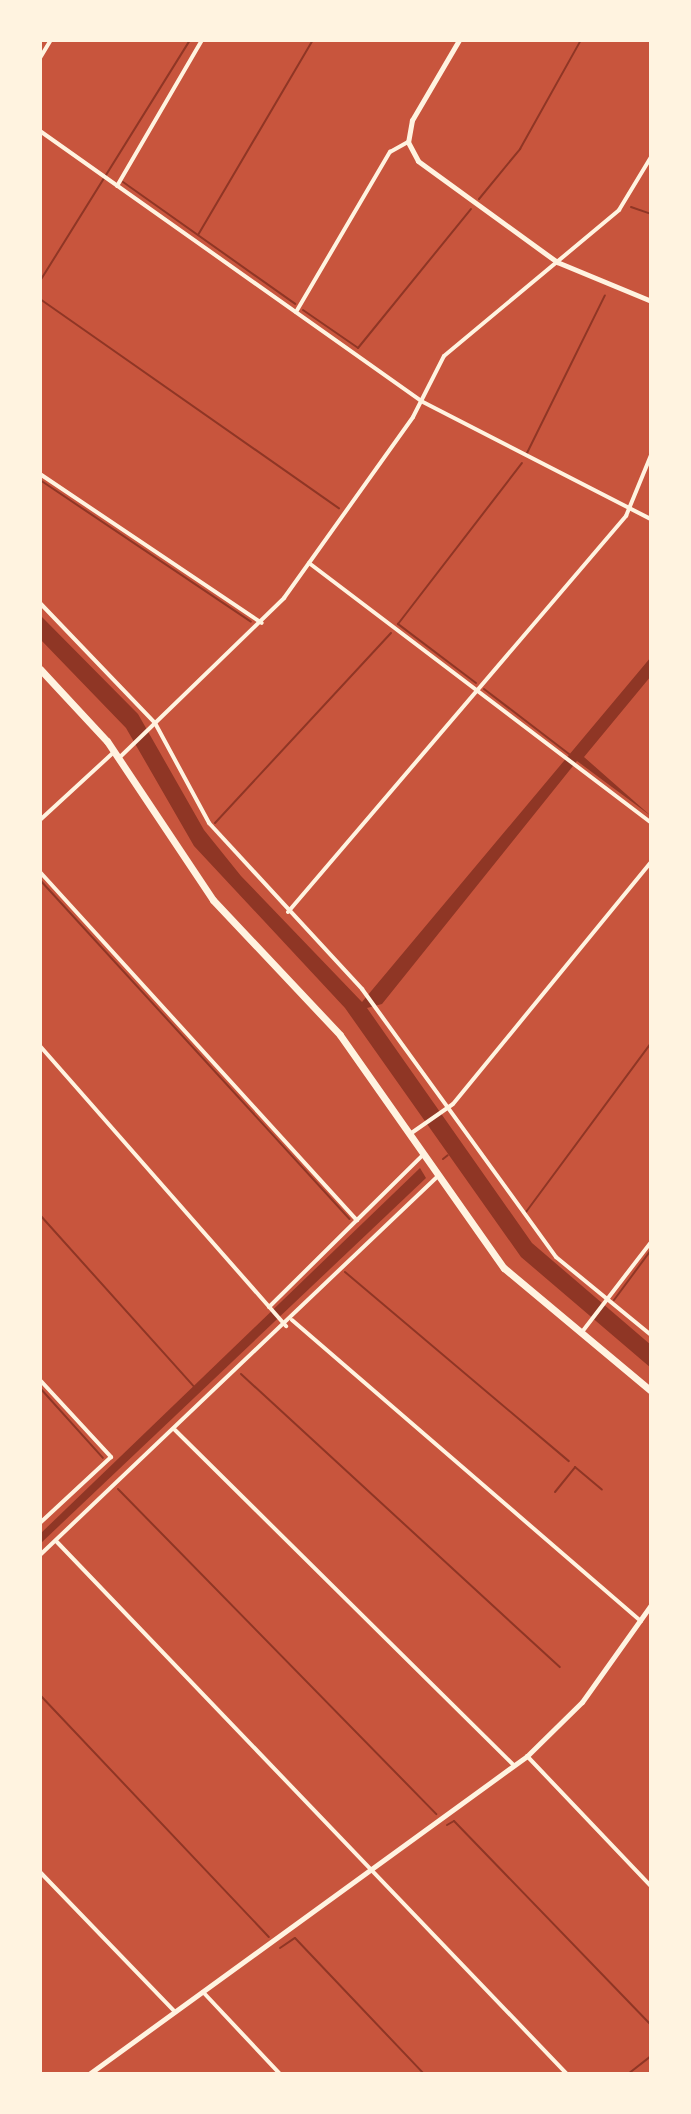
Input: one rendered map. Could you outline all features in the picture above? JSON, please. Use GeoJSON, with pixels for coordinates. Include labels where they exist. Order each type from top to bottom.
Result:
{"type":"FeatureCollection","features":[{"type":"Feature","properties":{"kind":"highway"},"geometry":{"type":"LineString","coordinates":[[40,669],[116,755],[182,860],[340,1035],[504,1268],[580,1335],[651,1391]]}},
{"type":"Feature","properties":{"kind":"street"},"geometry":{"type":"LineString","coordinates":[[40,58],[51,40]]}},
{"type":"Feature","properties":{"kind":"street"},"geometry":{"type":"LineString","coordinates":[[117,186],[202,40]]}},
{"type":"Feature","properties":{"kind":"street"},"geometry":{"type":"LineString","coordinates":[[459,40],[412,120],[408,142],[418,161],[557,262],[651,301]]}},
{"type":"Feature","properties":{"kind":"street"},"geometry":{"type":"LineString","coordinates":[[40,131],[421,401],[629,511],[651,519]]}},
{"type":"Feature","properties":{"kind":"street"},"geometry":{"type":"LineString","coordinates":[[296,312],[390,152],[408,142]]}},
{"type":"Feature","properties":{"kind":"street"},"geometry":{"type":"LineString","coordinates":[[40,820],[116,755],[130,748],[262,623],[309,563],[421,401],[444,356],[619,210],[651,157]]}},
{"type":"Feature","properties":{"kind":"street"},"geometry":{"type":"LineString","coordinates":[[288,912],[629,511],[651,455]]}},
{"type":"Feature","properties":{"kind":"street"},"geometry":{"type":"LineString","coordinates":[[40,474],[262,623]]}},
{"type":"Feature","properties":{"kind":"street"},"geometry":{"type":"LineString","coordinates":[[309,563],[651,823]]}},
{"type":"Feature","properties":{"kind":"street"},"geometry":{"type":"LineString","coordinates":[[40,603],[154,724],[209,823],[368,997],[547,1246],[606,1302],[651,1335]]}},
{"type":"Feature","properties":{"kind":"street"},"geometry":{"type":"LineString","coordinates":[[410,1134],[446,1109],[651,862]]}},
{"type":"Feature","properties":{"kind":"street"},"geometry":{"type":"LineString","coordinates":[[40,872],[357,1220]]}},
{"type":"Feature","properties":{"kind":"street"},"geometry":{"type":"LineString","coordinates":[[40,1046],[284,1324]]}},
{"type":"Feature","properties":{"kind":"street"},"geometry":{"type":"LineString","coordinates":[[269,1307],[424,1157]]}},
{"type":"Feature","properties":{"kind":"street"},"geometry":{"type":"LineString","coordinates":[[40,1555],[43,1546],[57,1542],[284,1324],[292,1320],[437,1175]]}},
{"type":"Feature","properties":{"kind":"street"},"geometry":{"type":"LineString","coordinates":[[580,1335],[651,1242]]}},
{"type":"Feature","properties":{"kind":"street"},"geometry":{"type":"LineString","coordinates":[[292,1320],[641,1621]]}},
{"type":"Feature","properties":{"kind":"street"},"geometry":{"type":"LineString","coordinates":[[40,1380],[111,1457],[40,1523]]}},
{"type":"Feature","properties":{"kind":"street"},"geometry":{"type":"LineString","coordinates":[[175,1430],[514,1766]]}},
{"type":"Feature","properties":{"kind":"street"},"geometry":{"type":"LineString","coordinates":[[57,1542],[567,2074]]}},
{"type":"Feature","properties":{"kind":"street"},"geometry":{"type":"LineString","coordinates":[[89,2074],[375,1871],[527,1756],[582,1702],[651,1605]]}},
{"type":"Feature","properties":{"kind":"street"},"geometry":{"type":"LineString","coordinates":[[527,1756],[651,1886]]}},
{"type":"Feature","properties":{"kind":"street"},"geometry":{"type":"LineString","coordinates":[[40,1872],[175,2012]]}},
{"type":"Feature","properties":{"kind":"street"},"geometry":{"type":"LineString","coordinates":[[203,1992],[280,2074]]}},
{"type":"Feature","properties":{"kind":"shaded area"},"geometry":{"type":"Polygon","coordinates":[[[40,615],[138,714],[204,830],[241,876],[362,1002],[651,657],[651,676],[584,757],[651,816],[577,761],[382,1004],[367,1008],[532,1243],[651,1345],[651,1368],[521,1257],[345,1008],[194,846],[126,728],[40,639],[40,615]]]}},
{"type":"Feature","properties":{"kind":"shaded area"},"geometry":{"type":"Polygon","coordinates":[[[420,1168],[426,1178],[40,1544],[40,1534],[420,1168]]]}},
{"type":"Feature","properties":{"kind":"waterway"},"geometry":{"type":"LineString","coordinates":[[40,281],[190,40]]}},
{"type":"Feature","properties":{"kind":"waterway"},"geometry":{"type":"LineString","coordinates":[[198,235],[313,40]]}},
{"type":"Feature","properties":{"kind":"waterway"},"geometry":{"type":"LineString","coordinates":[[479,199],[520,149],[581,40]]}},
{"type":"Feature","properties":{"kind":"waterway"},"geometry":{"type":"LineString","coordinates":[[123,182],[295,304]]}},
{"type":"Feature","properties":{"kind":"waterway"},"geometry":{"type":"LineString","coordinates":[[631,207],[651,214]]}},
{"type":"Feature","properties":{"kind":"waterway"},"geometry":{"type":"LineString","coordinates":[[303,310],[358,348],[471,209]]}},
{"type":"Feature","properties":{"kind":"waterway"},"geometry":{"type":"LineString","coordinates":[[526,455],[605,295]]}},
{"type":"Feature","properties":{"kind":"waterway"},"geometry":{"type":"LineString","coordinates":[[40,299],[339,508]]}},
{"type":"Feature","properties":{"kind":"waterway"},"geometry":{"type":"LineString","coordinates":[[476,683],[398,624],[522,463]]}},
{"type":"Feature","properties":{"kind":"waterway"},"geometry":{"type":"LineString","coordinates":[[40,480],[251,622]]}},
{"type":"Feature","properties":{"kind":"waterway"},"geometry":{"type":"LineString","coordinates":[[215,823],[391,633]]}},
{"type":"Feature","properties":{"kind":"waterway"},"geometry":{"type":"LineString","coordinates":[[484,689],[569,754]]}},
{"type":"Feature","properties":{"kind":"waterway"},"geometry":{"type":"LineString","coordinates":[[40,880],[350,1219]]}},
{"type":"Feature","properties":{"kind":"waterway"},"geometry":{"type":"LineString","coordinates":[[526,1212],[651,1043]]}},
{"type":"Feature","properties":{"kind":"waterway"},"geometry":{"type":"LineString","coordinates":[[443,1159],[448,1155]]}},
{"type":"Feature","properties":{"kind":"waterway"},"geometry":{"type":"LineString","coordinates":[[40,1215],[197,1390]]}},
{"type":"Feature","properties":{"kind":"waterway"},"geometry":{"type":"LineString","coordinates":[[614,1300],[651,1250]]}},
{"type":"Feature","properties":{"kind":"waterway"},"geometry":{"type":"LineString","coordinates":[[345,1272],[569,1461]]}},
{"type":"Feature","properties":{"kind":"waterway"},"geometry":{"type":"LineString","coordinates":[[241,1374],[560,1667]]}},
{"type":"Feature","properties":{"kind":"waterway"},"geometry":{"type":"LineString","coordinates":[[40,1388],[103,1458]]}},
{"type":"Feature","properties":{"kind":"waterway"},"geometry":{"type":"LineString","coordinates":[[555,1492],[575,1467],[602,1490]]}},
{"type":"Feature","properties":{"kind":"waterway"},"geometry":{"type":"LineString","coordinates":[[118,1489],[436,1814]]}},
{"type":"Feature","properties":{"kind":"waterway"},"geometry":{"type":"LineString","coordinates":[[40,1695],[269,1937]]}},
{"type":"Feature","properties":{"kind":"waterway"},"geometry":{"type":"LineString","coordinates":[[447,1825],[454,1821],[651,2025]]}},
{"type":"Feature","properties":{"kind":"waterway"},"geometry":{"type":"LineString","coordinates":[[280,1948],[295,1938],[424,2074]]}},
{"type":"Feature","properties":{"kind":"waterway"},"geometry":{"type":"LineString","coordinates":[[628,2074],[651,2056]]}}]}
